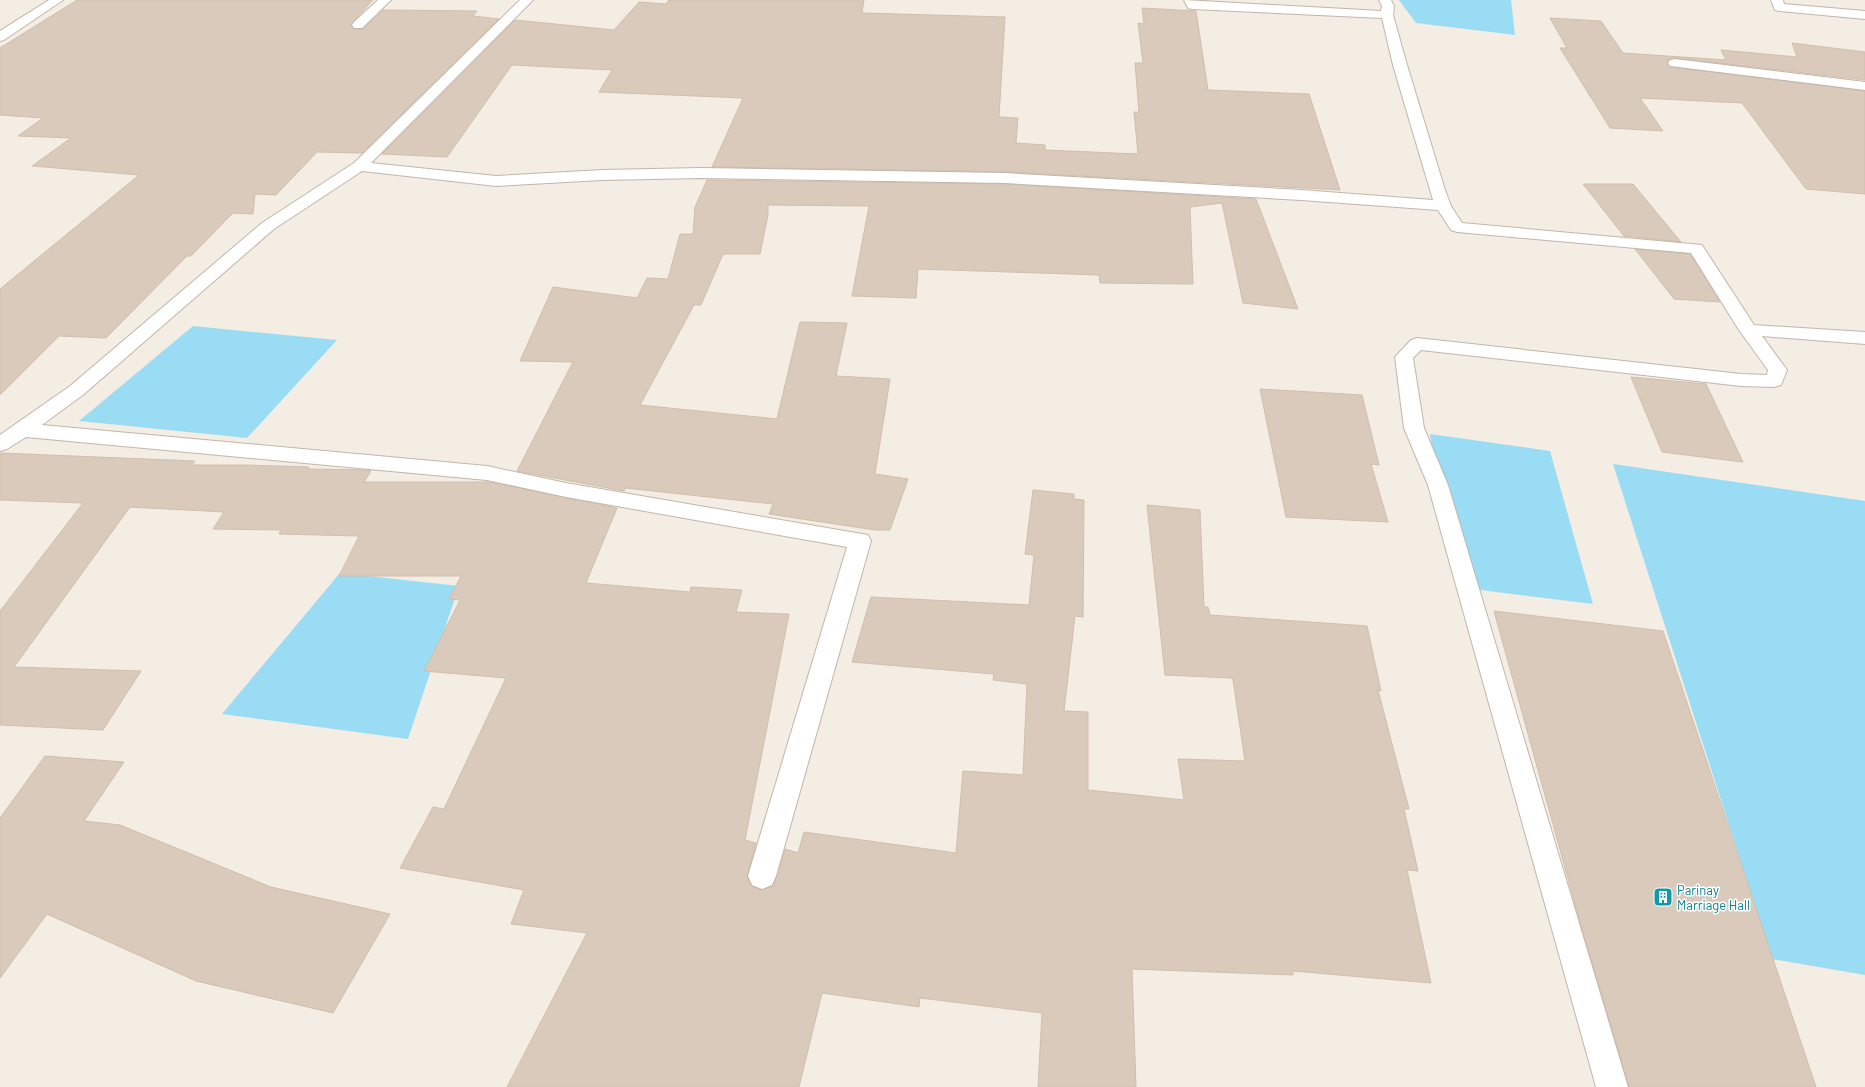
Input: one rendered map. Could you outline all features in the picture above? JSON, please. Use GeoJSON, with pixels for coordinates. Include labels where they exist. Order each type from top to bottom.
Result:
{"type":"FeatureCollection","features":[{"type":"Feature","properties":{"kind":"street"},"geometry":{"type":"LineString","coordinates":[[0,37],[58,0]]}},
{"type":"Feature","properties":{"kind":"street"},"geometry":{"type":"LineString","coordinates":[[358,26],[386,0]]}},
{"type":"Feature","properties":{"kind":"street"},"geometry":{"type":"LineString","coordinates":[[0,444],[22,430],[82,384],[268,226],[359,166],[527,0]]}},
{"type":"Feature","properties":{"kind":"street"},"geometry":{"type":"LineString","coordinates":[[1190,0],[1192,5],[1387,15]]}},
{"type":"Feature","properties":{"kind":"street"},"geometry":{"type":"LineString","coordinates":[[1385,0],[1388,6],[1387,15],[1433,175],[1444,206],[1457,227],[1696,249],[1748,330],[1778,370],[1774,381],[1741,380],[1417,344],[1404,358],[1414,428],[1438,485],[1612,1087]]}},
{"type":"Feature","properties":{"kind":"street"},"geometry":{"type":"LineString","coordinates":[[1777,0],[1779,7],[1865,15]]}},
{"type":"Feature","properties":{"kind":"street"},"geometry":{"type":"LineString","coordinates":[[1675,63],[1865,86]]}},
{"type":"Feature","properties":{"kind":"street"},"geometry":{"type":"LineString","coordinates":[[359,166],[496,181],[602,175],[701,173],[1005,178],[1301,195],[1444,206]]}},
{"type":"Feature","properties":{"kind":"street"},"geometry":{"type":"LineString","coordinates":[[1748,330],[1865,338]]}},
{"type":"Feature","properties":{"kind":"street"},"geometry":{"type":"LineString","coordinates":[[22,430],[487,473],[566,490],[860,541],[762,876]]}},
{"type":"Feature","properties":{"kind":"water"},"geometry":{"type":"Polygon","coordinates":[[[1399,0],[1511,0],[1515,35],[1416,23],[1399,0]]]}},
{"type":"Feature","properties":{"kind":"water"},"geometry":{"type":"Polygon","coordinates":[[[193,326],[337,340],[247,438],[79,421],[193,326]]]}},
{"type":"Feature","properties":{"kind":"water"},"geometry":{"type":"Polygon","coordinates":[[[1430,434],[1550,451],[1593,604],[1457,587],[1430,434]]]}},
{"type":"Feature","properties":{"kind":"water"},"geometry":{"type":"Polygon","coordinates":[[[1613,464],[1865,501],[1865,975],[1772,959],[1613,464]]]}},
{"type":"Feature","properties":{"kind":"water"},"geometry":{"type":"Polygon","coordinates":[[[340,573],[459,586],[408,739],[222,714],[340,573]]]}},
{"type":"Feature","properties":{"kind":"building"},"geometry":{"type":"Polygon","coordinates":[[[77,0],[373,0],[351,24],[354,30],[363,29],[383,10],[477,11],[473,16],[499,19],[362,153],[317,152],[276,195],[255,194],[253,214],[233,213],[191,256],[187,256],[106,338],[59,336],[0,395],[0,289],[139,175],[32,166],[71,138],[18,136],[43,118],[0,115],[0,48],[77,0]]]}},
{"type":"Feature","properties":{"kind":"building"},"geometry":{"type":"Polygon","coordinates":[[[669,0],[864,0],[862,13],[1005,17],[999,117],[1018,118],[1016,143],[1045,145],[1045,150],[1138,154],[1134,112],[1139,112],[1135,63],[1143,63],[1138,23],[1144,24],[1142,8],[1196,11],[1208,90],[1309,94],[1340,190],[1005,172],[712,167],[743,98],[599,92],[612,70],[512,65],[447,157],[382,154],[515,20],[614,30],[639,2],[666,4],[669,0]]]}},
{"type":"Feature","properties":{"kind":"building"},"geometry":{"type":"Polygon","coordinates":[[[1550,18],[1601,21],[1623,53],[1726,60],[1721,50],[1797,57],[1792,43],[1865,52],[1865,80],[1675,58],[1670,59],[1667,62],[1670,67],[1865,91],[1865,194],[1806,189],[1742,103],[1640,98],[1663,131],[1610,128],[1560,48],[1567,48],[1550,18]]]}},
{"type":"Feature","properties":{"kind":"building"},"geometry":{"type":"Polygon","coordinates":[[[707,180],[1005,184],[1256,199],[1298,309],[1243,303],[1222,203],[1190,207],[1193,284],[1100,283],[1099,275],[918,269],[916,298],[852,296],[869,206],[768,205],[768,215],[760,254],[723,254],[701,305],[694,305],[640,405],[777,419],[800,322],[847,323],[836,376],[890,379],[875,474],[908,479],[890,530],[875,530],[769,514],[773,504],[625,488],[624,491],[517,471],[573,362],[520,361],[553,287],[637,298],[647,278],[668,279],[680,234],[693,234],[695,207],[707,180]]]}},
{"type":"Feature","properties":{"kind":"building"},"geometry":{"type":"Polygon","coordinates":[[[1583,184],[1633,184],[1681,242],[1624,236],[1583,184]]]}},
{"type":"Feature","properties":{"kind":"building"},"geometry":{"type":"Polygon","coordinates":[[[1635,249],[1690,254],[1720,302],[1674,299],[1635,249]]]}},
{"type":"Feature","properties":{"kind":"building"},"geometry":{"type":"Polygon","coordinates":[[[1631,377],[1706,384],[1743,462],[1662,452],[1631,377]]]}},
{"type":"Feature","properties":{"kind":"building"},"geometry":{"type":"Polygon","coordinates":[[[1260,389],[1362,395],[1379,465],[1371,464],[1388,522],[1286,517],[1260,389]]]}},
{"type":"Feature","properties":{"kind":"building"},"geometry":{"type":"Polygon","coordinates":[[[0,453],[195,461],[192,465],[245,465],[309,467],[307,469],[369,470],[371,471],[364,482],[491,482],[617,508],[586,583],[690,592],[691,587],[742,590],[736,612],[789,614],[745,840],[756,843],[747,877],[751,886],[761,890],[773,886],[785,849],[798,853],[804,832],[956,853],[963,771],[1023,775],[1027,684],[993,680],[994,674],[852,662],[871,597],[1029,605],[1034,555],[1025,554],[1033,490],[1074,494],[1074,499],[1084,500],[1083,617],[1075,616],[1064,711],[1088,712],[1088,790],[1184,800],[1178,759],[1245,761],[1233,680],[1231,678],[1165,675],[1147,505],[1200,510],[1204,607],[1208,607],[1210,615],[1367,626],[1381,691],[1378,690],[1409,809],[1404,809],[1418,871],[1407,870],[1431,983],[1293,971],[1293,975],[1132,969],[1136,1087],[1038,1087],[1042,1013],[920,998],[919,1007],[822,993],[799,1087],[507,1087],[587,933],[511,924],[524,890],[400,868],[433,807],[444,809],[506,678],[424,671],[460,600],[449,599],[461,576],[339,576],[359,536],[279,534],[281,530],[213,529],[224,512],[130,507],[14,667],[141,671],[103,730],[0,725],[0,611],[83,503],[0,500],[0,453]]]}},
{"type":"Feature","properties":{"kind":"building","name":"Parinay Marriage Hall"},"geometry":{"type":"Polygon","coordinates":[[[1494,611],[1663,631],[1816,1087],[1629,1087],[1580,922],[1494,611]]]}},
{"type":"Feature","properties":{"kind":"building"},"geometry":{"type":"Polygon","coordinates":[[[45,756],[124,762],[84,821],[120,825],[271,887],[390,914],[333,1013],[196,981],[47,914],[0,978],[0,818],[45,756]]]}},
{"type":"Feature","properties":{"kind":"place","name":"Parinay Marriage Hall"},"geometry":{"type":"Point","coordinates":[1663,897]}}]}
